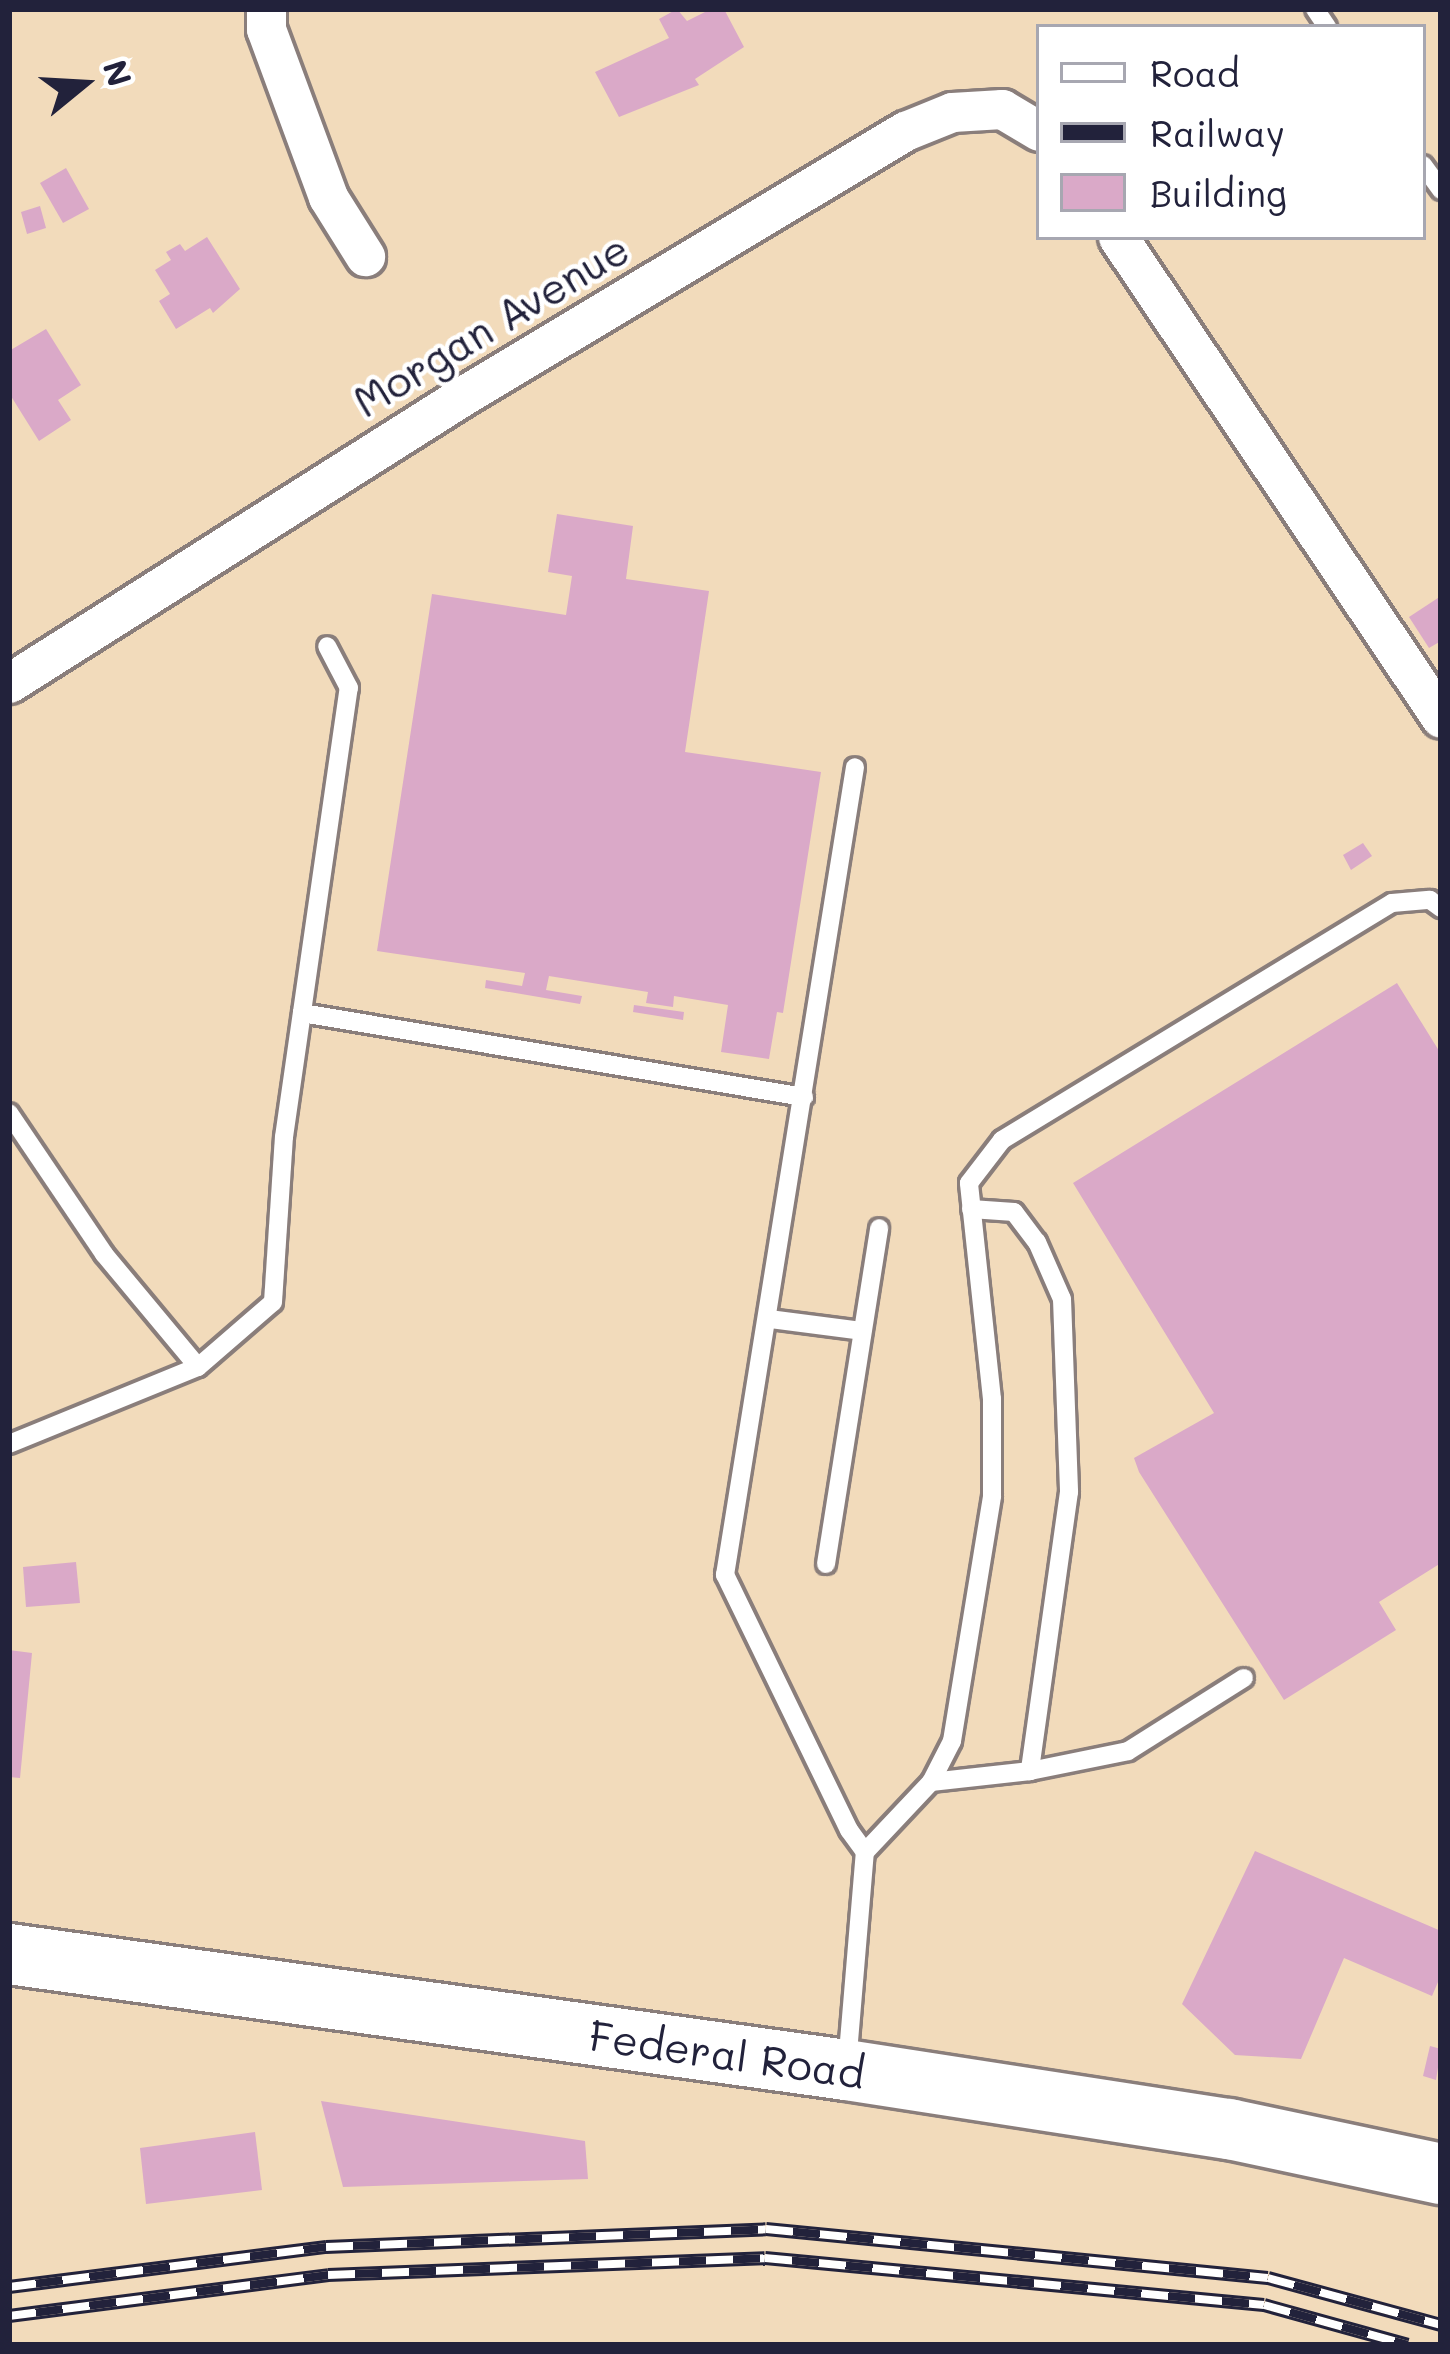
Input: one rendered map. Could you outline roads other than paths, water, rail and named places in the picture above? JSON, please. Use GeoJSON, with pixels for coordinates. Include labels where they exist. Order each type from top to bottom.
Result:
{"type":"FeatureCollection","features":[{"type":"Feature","properties":{"kind":"main road","name":"Federal Road"},"geometry":{"type":"LineString","coordinates":[[9,1954],[846,2070],[1229,2129],[1441,2174]]}},
{"type":"Feature","properties":{"kind":"street"},"geometry":{"type":"LineString","coordinates":[[266,9],[266,29],[328,197],[365,256]]}},
{"type":"Feature","properties":{"kind":"street","name":"Morgan Avenue"},"geometry":{"type":"LineString","coordinates":[[9,683],[461,397],[905,131],[952,112],[1002,109],[1036,128]]}},
{"type":"Feature","properties":{"kind":"street"},"geometry":{"type":"LineString","coordinates":[[1120,240],[1441,718]]}},
{"type":"Feature","properties":{"kind":"lane"},"geometry":{"type":"LineString","coordinates":[[9,1444],[198,1367],[273,1302],[284,1137],[349,688],[327,646]]}},
{"type":"Feature","properties":{"kind":"lane"},"geometry":{"type":"LineString","coordinates":[[855,767],[770,1318],[725,1575],[849,1830],[865,1852]]}},
{"type":"Feature","properties":{"kind":"lane"},"geometry":{"type":"LineString","coordinates":[[846,2070],[865,1852],[931,1782],[952,1741],[992,1496],[992,1399],[969,1183],[1002,1140],[1392,903],[1430,900],[1441,908]]}},
{"type":"Feature","properties":{"kind":"lane"},"geometry":{"type":"LineString","coordinates":[[302,1012],[804,1097]]}},
{"type":"Feature","properties":{"kind":"lane"},"geometry":{"type":"LineString","coordinates":[[9,1113],[104,1254],[198,1367]]}},
{"type":"Feature","properties":{"kind":"lane"},"geometry":{"type":"LineString","coordinates":[[971,1209],[1013,1213],[1037,1242],[1062,1299],[1069,1492],[1030,1771]]}},
{"type":"Feature","properties":{"kind":"lane"},"geometry":{"type":"LineString","coordinates":[[826,1564],[879,1228]]}},
{"type":"Feature","properties":{"kind":"lane"},"geometry":{"type":"LineString","coordinates":[[770,1318],[862,1331]]}},
{"type":"Feature","properties":{"kind":"lane"},"geometry":{"type":"LineString","coordinates":[[931,1782],[1030,1771],[1128,1750],[1244,1678]]}},
{"type":"Feature","properties":{"kind":"railway"},"geometry":{"type":"LineString","coordinates":[[9,2287],[326,2247],[766,2229],[1268,2278],[1441,2325]]}},
{"type":"Feature","properties":{"kind":"railway"},"geometry":{"type":"LineString","coordinates":[[9,2316],[328,2275],[765,2258],[1264,2305],[1408,2345]]}}]}
